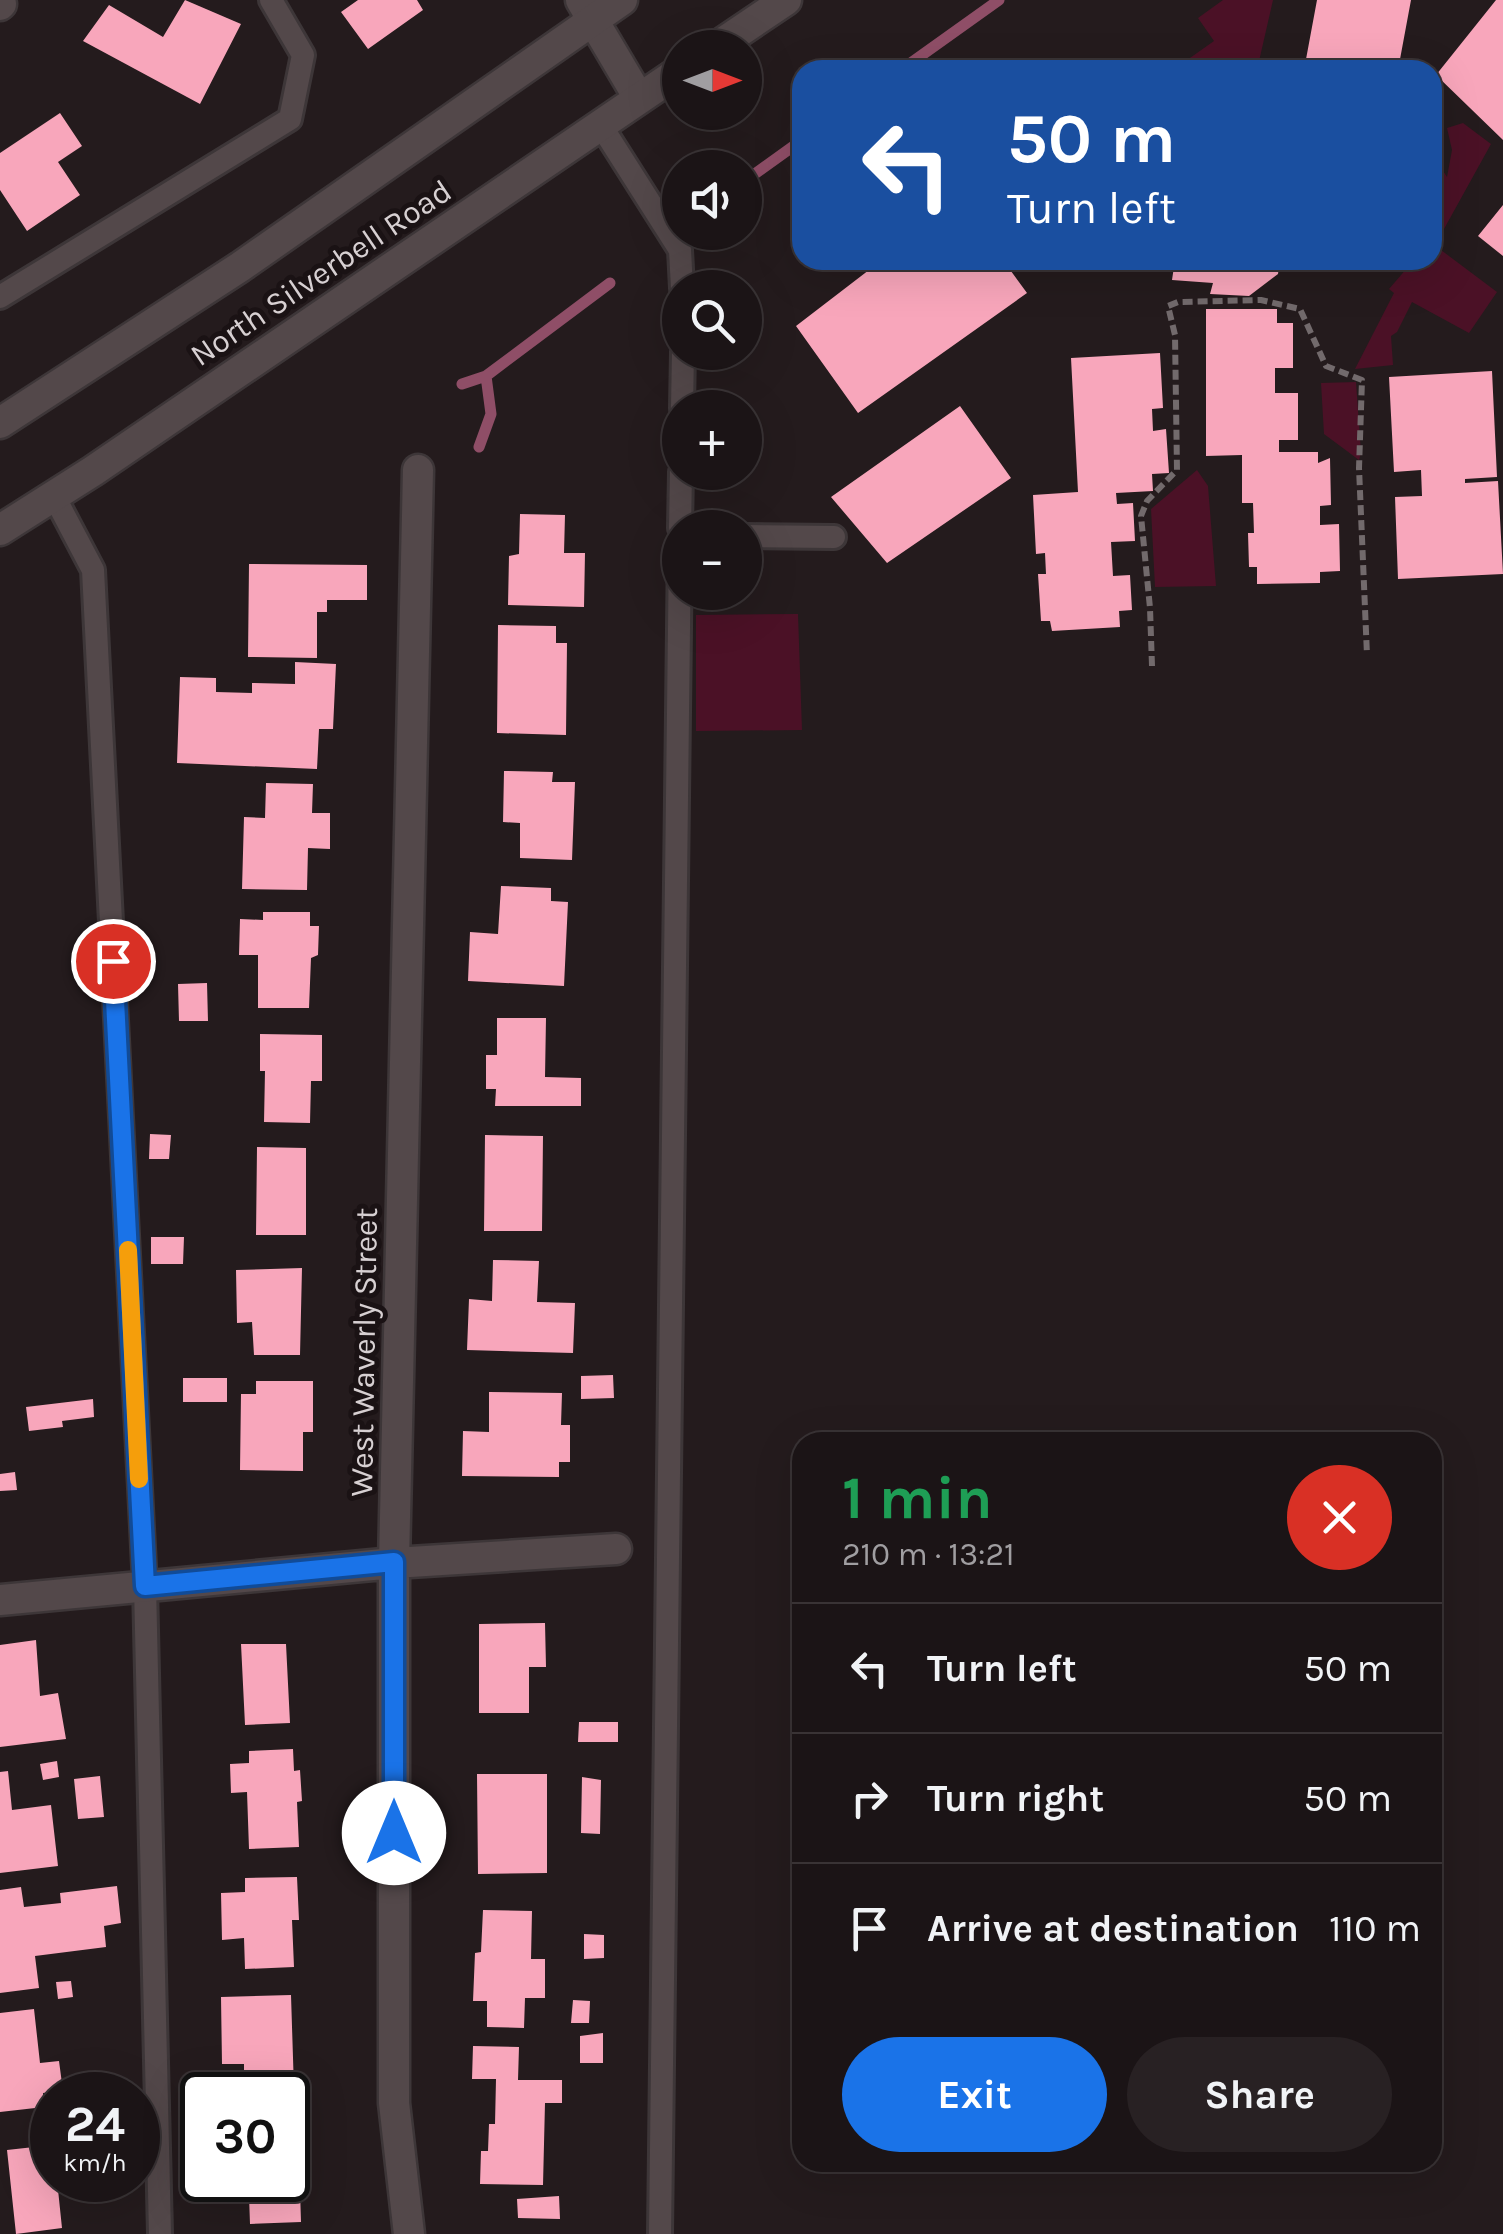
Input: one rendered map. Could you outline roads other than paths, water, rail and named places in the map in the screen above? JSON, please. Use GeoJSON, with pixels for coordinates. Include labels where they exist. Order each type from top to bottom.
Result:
{"type":"FeatureCollection","features":[{"type":"Feature","properties":{"kind":"street","name":"North Silverbell Road"},"geometry":{"type":"LineString","coordinates":[[0,423],[240,267],[588,9],[622,0]]}},
{"type":"Feature","properties":{"kind":"street"},"geometry":{"type":"LineString","coordinates":[[742,30],[786,0]]}},
{"type":"Feature","properties":{"kind":"street"},"geometry":{"type":"LineString","coordinates":[[588,9],[638,98]]}},
{"type":"Feature","properties":{"kind":"street","name":"North Silverbell Road"},"geometry":{"type":"LineString","coordinates":[[0,530],[662,82]]}},
{"type":"Feature","properties":{"kind":"street","name":"West Waverly Street"},"geometry":{"type":"LineString","coordinates":[[409,2234],[394,2103],[394,1562],[418,470]]}},
{"type":"Feature","properties":{"kind":"street"},"geometry":{"type":"LineString","coordinates":[[0,1600],[394,1562],[616,1548]]}},
{"type":"Feature","properties":{"kind":"lane"},"geometry":{"type":"LineString","coordinates":[[0,297],[290,119],[304,54],[271,0]]}},
{"type":"Feature","properties":{"kind":"lane"},"geometry":{"type":"LineString","coordinates":[[600,124],[680,250],[681,270]]}},
{"type":"Feature","properties":{"kind":"lane"},"geometry":{"type":"LineString","coordinates":[[54,496],[92,570],[145,1586],[160,2234]]}},
{"type":"Feature","properties":{"kind":"lane"},"geometry":{"type":"LineString","coordinates":[[762,536],[834,537]]}},
{"type":"Feature","properties":{"kind":"lane"},"geometry":{"type":"LineString","coordinates":[[660,2234],[679,610]]}},
{"type":"Feature","properties":{"kind":"waterway"},"geometry":{"type":"LineString","coordinates":[[915,60],[999,0]]}},
{"type":"Feature","properties":{"kind":"waterway"},"geometry":{"type":"LineString","coordinates":[[762,169],[792,147]]}},
{"type":"Feature","properties":{"kind":"waterway"},"geometry":{"type":"LineString","coordinates":[[462,384],[486,376],[610,283]]}},
{"type":"Feature","properties":{"kind":"waterway"},"geometry":{"type":"LineString","coordinates":[[479,447],[491,414],[486,376]]}}]}
